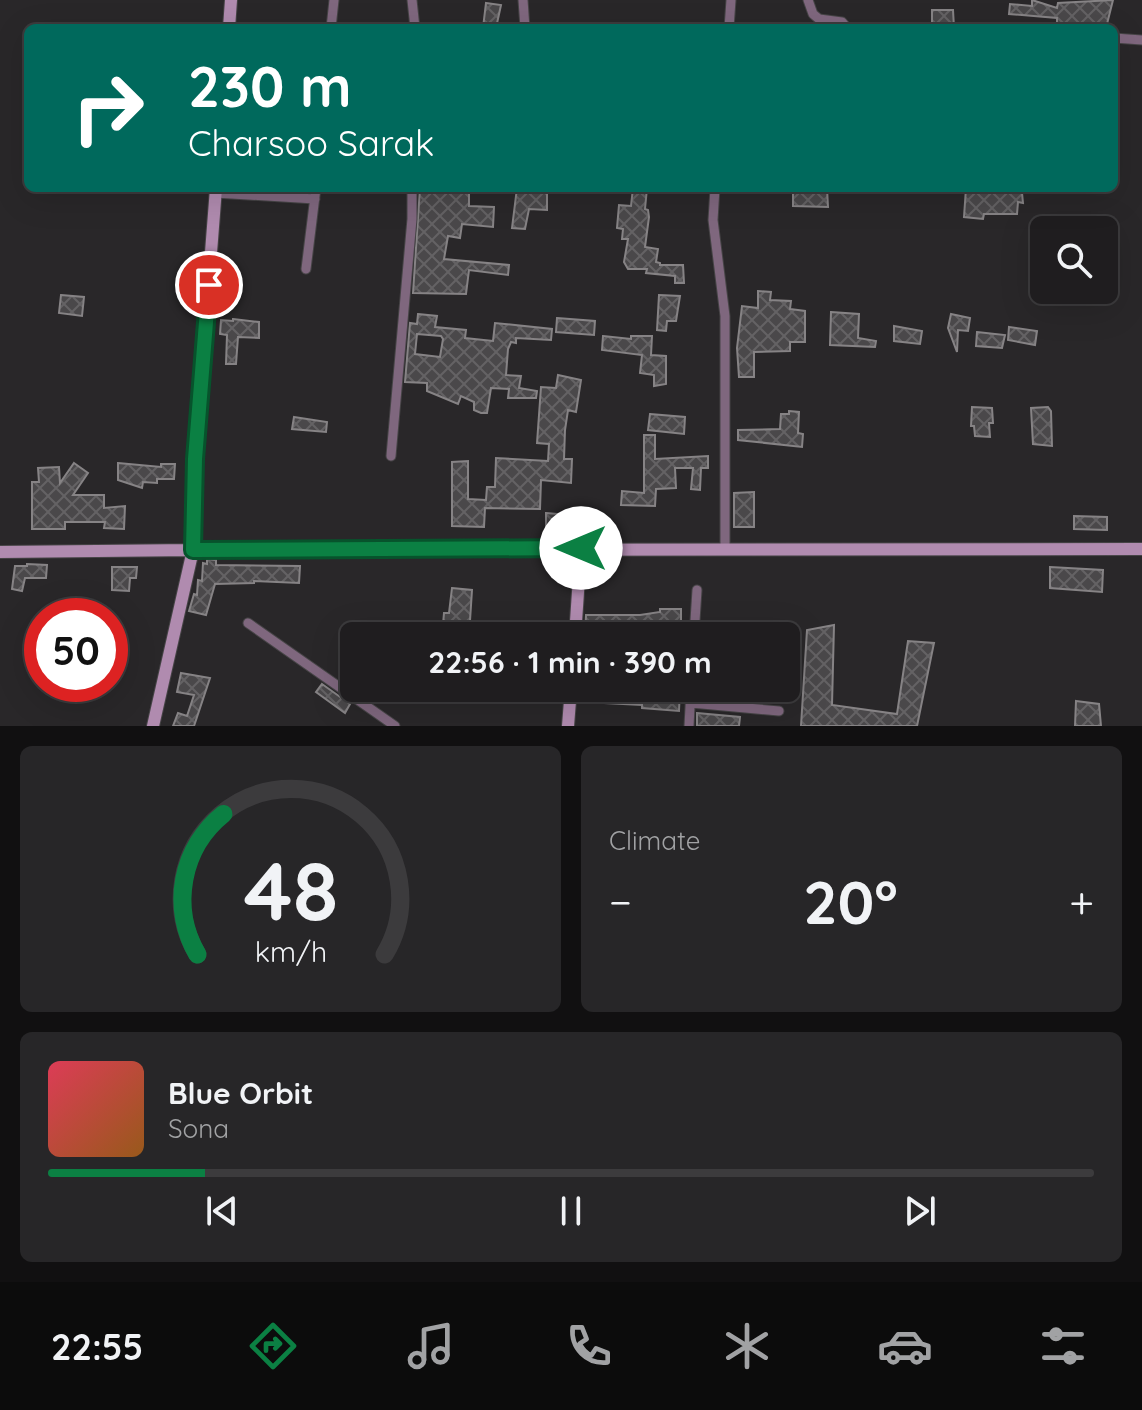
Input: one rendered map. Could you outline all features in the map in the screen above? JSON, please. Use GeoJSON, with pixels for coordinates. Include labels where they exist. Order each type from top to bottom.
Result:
{"type":"FeatureCollection","features":[{"type":"Feature","properties":{"kind":"main road"},"geometry":{"type":"LineString","coordinates":[[229,24],[231,0]]}},
{"type":"Feature","properties":{"kind":"main road"},"geometry":{"type":"LineString","coordinates":[[153,726],[193,550],[195,459],[215,192]]}},
{"type":"Feature","properties":{"kind":"main road"},"geometry":{"type":"LineString","coordinates":[[576,622],[581,548]]}},
{"type":"Feature","properties":{"kind":"main road"},"geometry":{"type":"LineString","coordinates":[[0,552],[581,548],[1142,549]]}},
{"type":"Feature","properties":{"kind":"main road"},"geometry":{"type":"LineString","coordinates":[[568,726],[570,702]]}},
{"type":"Feature","properties":{"kind":"street"},"geometry":{"type":"LineString","coordinates":[[331,24],[334,0]]}},
{"type":"Feature","properties":{"kind":"street"},"geometry":{"type":"LineString","coordinates":[[412,0],[415,24]]}},
{"type":"Feature","properties":{"kind":"street"},"geometry":{"type":"LineString","coordinates":[[523,0],[525,24]]}},
{"type":"Feature","properties":{"kind":"street"},"geometry":{"type":"LineString","coordinates":[[729,24],[731,0]]}},
{"type":"Feature","properties":{"kind":"street"},"geometry":{"type":"LineString","coordinates":[[808,0],[813,14],[819,19],[844,24]]}},
{"type":"Feature","properties":{"kind":"street"},"geometry":{"type":"LineString","coordinates":[[1118,38],[1142,40]]}},
{"type":"Feature","properties":{"kind":"street"},"geometry":{"type":"LineString","coordinates":[[228,192],[315,199]]}},
{"type":"Feature","properties":{"kind":"street"},"geometry":{"type":"LineString","coordinates":[[306,269],[316,192]]}},
{"type":"Feature","properties":{"kind":"street"},"geometry":{"type":"LineString","coordinates":[[391,456],[412,192]]}},
{"type":"Feature","properties":{"kind":"street"},"geometry":{"type":"LineString","coordinates":[[715,192],[713,220],[725,316],[725,549]]}},
{"type":"Feature","properties":{"kind":"street"},"geometry":{"type":"LineString","coordinates":[[695,622],[697,590]]}},
{"type":"Feature","properties":{"kind":"street"},"geometry":{"type":"LineString","coordinates":[[248,623],[395,726]]}},
{"type":"Feature","properties":{"kind":"street"},"geometry":{"type":"LineString","coordinates":[[689,726],[691,703],[779,711]]}},
{"type":"Feature","properties":{"kind":"building"},"geometry":{"type":"Polygon","coordinates":[[[1032,0],[1057,8],[1058,3],[1113,0],[1107,24],[1057,24],[1057,18],[1009,14],[1010,4],[1032,6],[1032,0]]]}},
{"type":"Feature","properties":{"kind":"building"},"geometry":{"type":"Polygon","coordinates":[[[486,3],[501,5],[497,24],[483,24],[486,3]]]}},
{"type":"Feature","properties":{"kind":"building"},"geometry":{"type":"Polygon","coordinates":[[[932,10],[953,10],[954,24],[932,24],[932,10]]]}},
{"type":"Feature","properties":{"kind":"building"},"geometry":{"type":"Polygon","coordinates":[[[420,192],[469,192],[469,206],[494,207],[493,227],[462,224],[460,238],[448,236],[444,259],[509,265],[508,275],[469,270],[466,294],[413,293],[420,192]]]}},
{"type":"Feature","properties":{"kind":"building"},"geometry":{"type":"Polygon","coordinates":[[[516,192],[547,192],[547,210],[529,209],[525,229],[512,228],[516,192]]]}},
{"type":"Feature","properties":{"kind":"building"},"geometry":{"type":"Polygon","coordinates":[[[633,192],[647,192],[645,209],[649,217],[645,247],[658,249],[656,262],[660,265],[683,265],[684,283],[675,283],[675,276],[646,273],[647,269],[628,269],[624,262],[628,239],[622,239],[623,229],[617,228],[619,205],[631,206],[633,192]]]}},
{"type":"Feature","properties":{"kind":"building"},"geometry":{"type":"Polygon","coordinates":[[[793,192],[827,192],[828,207],[793,206],[793,192]]]}},
{"type":"Feature","properties":{"kind":"building"},"geometry":{"type":"Polygon","coordinates":[[[966,192],[1022,193],[1023,203],[1018,202],[1017,214],[984,214],[983,219],[964,217],[966,192]]]}},
{"type":"Feature","properties":{"kind":"building"},"geometry":{"type":"Polygon","coordinates":[[[758,291],[771,292],[770,300],[791,301],[790,309],[805,311],[805,342],[790,342],[790,351],[754,352],[754,377],[739,377],[737,348],[742,306],[758,308],[758,291]]]}},
{"type":"Feature","properties":{"kind":"building"},"geometry":{"type":"Polygon","coordinates":[[[61,295],[84,297],[82,316],[59,313],[61,295]]]}},
{"type":"Feature","properties":{"kind":"building"},"geometry":{"type":"Polygon","coordinates":[[[659,295],[680,296],[676,321],[667,321],[666,331],[657,330],[659,295]]]}},
{"type":"Feature","properties":{"kind":"building"},"geometry":{"type":"Polygon","coordinates":[[[831,312],[859,314],[858,338],[876,341],[875,347],[830,345],[831,312]]]}},
{"type":"Feature","properties":{"kind":"building"},"geometry":{"type":"Polygon","coordinates":[[[418,314],[437,316],[435,327],[466,330],[465,338],[493,341],[495,323],[552,329],[551,340],[516,338],[516,343],[511,342],[508,349],[506,375],[521,376],[519,388],[537,391],[536,398],[508,398],[509,389],[491,388],[487,413],[481,413],[474,410],[474,402],[461,396],[458,404],[427,391],[427,383],[405,382],[410,323],[417,324],[418,314]],[[417,334],[415,354],[440,357],[441,336],[417,334]]]}},
{"type":"Feature","properties":{"kind":"building"},"geometry":{"type":"Polygon","coordinates":[[[951,314],[970,318],[968,331],[958,330],[957,352],[948,328],[951,314]]]}},
{"type":"Feature","properties":{"kind":"building"},"geometry":{"type":"Polygon","coordinates":[[[557,318],[595,321],[594,335],[556,332],[557,318]]]}},
{"type":"Feature","properties":{"kind":"building"},"geometry":{"type":"Polygon","coordinates":[[[221,320],[259,322],[259,338],[238,337],[236,364],[226,364],[227,335],[220,334],[221,320]]]}},
{"type":"Feature","properties":{"kind":"building"},"geometry":{"type":"Polygon","coordinates":[[[894,326],[922,331],[920,344],[894,341],[894,326]]]}},
{"type":"Feature","properties":{"kind":"building"},"geometry":{"type":"Polygon","coordinates":[[[1009,327],[1037,331],[1035,345],[1008,340],[1009,327]]]}},
{"type":"Feature","properties":{"kind":"building"},"geometry":{"type":"Polygon","coordinates":[[[977,332],[1005,335],[1002,348],[976,346],[977,332]]]}},
{"type":"Feature","properties":{"kind":"building"},"geometry":{"type":"Polygon","coordinates":[[[603,336],[631,339],[631,336],[652,336],[651,355],[666,356],[666,384],[654,386],[654,375],[640,373],[642,355],[602,350],[603,336]]]}},
{"type":"Feature","properties":{"kind":"building"},"geometry":{"type":"Polygon","coordinates":[[[558,375],[581,380],[576,412],[568,410],[565,430],[564,459],[572,459],[571,483],[541,480],[540,509],[485,508],[484,527],[452,526],[452,462],[468,461],[468,499],[486,500],[487,487],[495,487],[496,458],[548,461],[549,444],[537,443],[541,387],[556,388],[558,375]]]}},
{"type":"Feature","properties":{"kind":"building"},"geometry":{"type":"Polygon","coordinates":[[[972,407],[992,408],[990,437],[975,436],[974,426],[971,426],[972,407]]]}},
{"type":"Feature","properties":{"kind":"building"},"geometry":{"type":"Polygon","coordinates":[[[1048,407],[1051,411],[1052,446],[1033,444],[1031,408],[1048,407]]]}},
{"type":"Feature","properties":{"kind":"building"},"geometry":{"type":"Polygon","coordinates":[[[789,411],[799,412],[798,433],[803,434],[802,447],[738,440],[738,430],[780,429],[781,414],[789,414],[789,411]]]}},
{"type":"Feature","properties":{"kind":"building"},"geometry":{"type":"Polygon","coordinates":[[[650,414],[685,417],[684,434],[648,430],[650,414]]]}},
{"type":"Feature","properties":{"kind":"building"},"geometry":{"type":"Polygon","coordinates":[[[294,417],[327,422],[326,432],[292,429],[294,417]]]}},
{"type":"Feature","properties":{"kind":"building"},"geometry":{"type":"Polygon","coordinates":[[[644,435],[655,435],[655,459],[708,456],[708,468],[701,468],[700,490],[691,489],[693,468],[675,468],[676,488],[656,489],[655,506],[621,505],[622,491],[644,493],[644,435]]]}},
{"type":"Feature","properties":{"kind":"building"},"geometry":{"type":"Polygon","coordinates":[[[74,463],[88,473],[73,495],[104,495],[104,508],[125,506],[124,529],[104,528],[105,522],[65,522],[65,529],[32,529],[32,482],[39,482],[38,468],[59,467],[60,483],[74,463]]]}},
{"type":"Feature","properties":{"kind":"building"},"geometry":{"type":"Polygon","coordinates":[[[118,463],[161,467],[161,464],[175,464],[174,479],[143,482],[142,488],[118,480],[118,463]]]}},
{"type":"Feature","properties":{"kind":"building"},"geometry":{"type":"Polygon","coordinates":[[[754,492],[754,527],[734,527],[734,493],[754,492]]]}},
{"type":"Feature","properties":{"kind":"building"},"geometry":{"type":"Polygon","coordinates":[[[546,513],[591,517],[591,529],[562,531],[562,526],[546,526],[546,513]]]}},
{"type":"Feature","properties":{"kind":"building"},"geometry":{"type":"Polygon","coordinates":[[[1074,516],[1107,517],[1107,530],[1074,529],[1074,516]]]}},
{"type":"Feature","properties":{"kind":"building"},"geometry":{"type":"Polygon","coordinates":[[[207,559],[216,560],[216,565],[300,566],[299,583],[254,581],[215,584],[206,615],[189,611],[194,594],[197,595],[198,580],[202,581],[203,563],[207,564],[207,559]]]}},
{"type":"Feature","properties":{"kind":"building"},"geometry":{"type":"Polygon","coordinates":[[[47,565],[46,578],[25,578],[22,591],[12,589],[15,566],[47,565]]]}},
{"type":"Feature","properties":{"kind":"building"},"geometry":{"type":"Polygon","coordinates":[[[112,567],[137,567],[136,578],[130,578],[129,591],[112,590],[112,567]]]}},
{"type":"Feature","properties":{"kind":"building"},"geometry":{"type":"Polygon","coordinates":[[[1050,567],[1103,570],[1102,592],[1050,588],[1050,567]]]}},
{"type":"Feature","properties":{"kind":"building"},"geometry":{"type":"Polygon","coordinates":[[[452,588],[472,590],[470,622],[443,622],[444,613],[449,613],[452,588]]]}},
{"type":"Feature","properties":{"kind":"building"},"geometry":{"type":"Polygon","coordinates":[[[660,609],[681,609],[681,622],[586,622],[586,615],[660,612],[660,609]]]}},
{"type":"Feature","properties":{"kind":"building"},"geometry":{"type":"Polygon","coordinates":[[[834,625],[832,705],[897,714],[908,641],[934,643],[917,726],[801,726],[807,630],[834,625]]]}},
{"type":"Feature","properties":{"kind":"building"},"geometry":{"type":"Polygon","coordinates":[[[181,673],[210,678],[194,726],[173,726],[178,713],[187,716],[194,695],[177,692],[181,673]]]}},
{"type":"Feature","properties":{"kind":"building"},"geometry":{"type":"Polygon","coordinates":[[[322,684],[340,697],[340,702],[350,704],[345,713],[316,692],[322,684]]]}},
{"type":"Feature","properties":{"kind":"building"},"geometry":{"type":"Polygon","coordinates":[[[1076,701],[1099,704],[1101,726],[1075,726],[1076,701]]]}},
{"type":"Feature","properties":{"kind":"building"},"geometry":{"type":"Polygon","coordinates":[[[586,702],[679,702],[679,711],[642,708],[642,705],[586,702]]]}},
{"type":"Feature","properties":{"kind":"building"},"geometry":{"type":"Polygon","coordinates":[[[697,713],[740,717],[739,726],[697,726],[697,713]]]}},
{"type":"Feature","properties":{"kind":"route"},"geometry":{"type":"LineString","coordinates":[[209,285],[195,459],[193,550],[581,548]]}}]}
